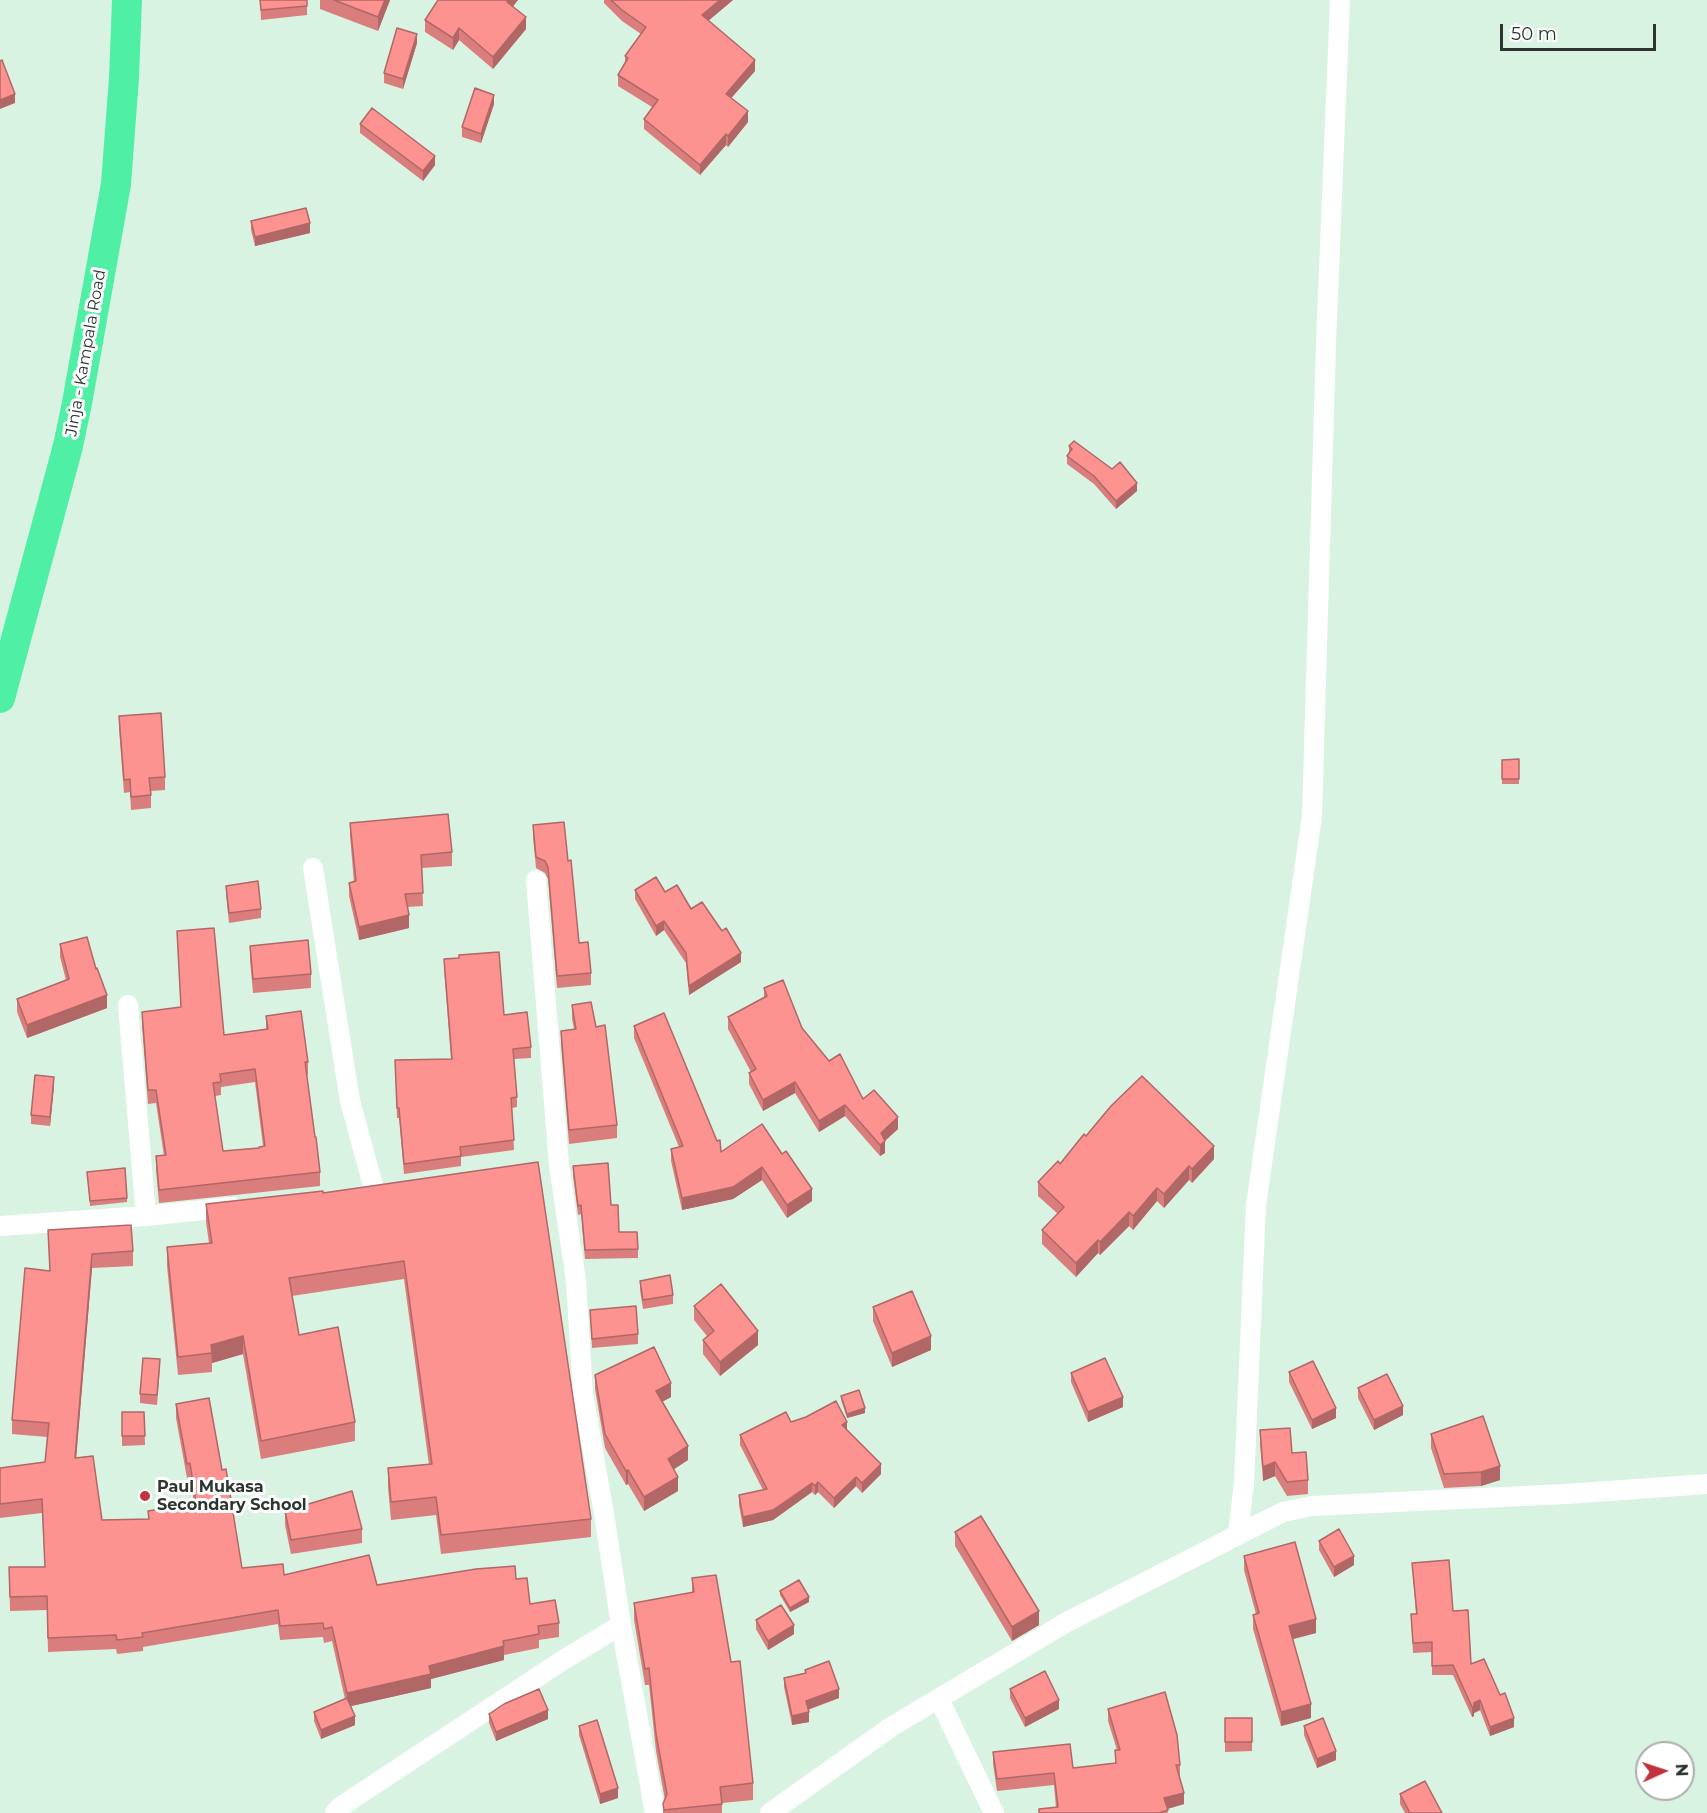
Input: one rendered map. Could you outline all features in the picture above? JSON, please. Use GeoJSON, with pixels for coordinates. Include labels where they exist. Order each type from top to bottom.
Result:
{"type":"FeatureCollection","features":[{"type":"Feature","properties":{"kind":"highway","name":"Jinja - Kampala Road"},"geometry":{"type":"LineString","coordinates":[[0,698],[68,446],[77,403],[116,184],[127,0]]}},
{"type":"Feature","properties":{"kind":"street"},"geometry":{"type":"LineString","coordinates":[[1238,1534],[1244,1483],[1256,1205],[1312,816],[1326,343],[1340,0]]}},
{"type":"Feature","properties":{"kind":"street"},"geometry":{"type":"LineString","coordinates":[[313,868],[350,1101],[374,1189]]}},
{"type":"Feature","properties":{"kind":"street"},"geometry":{"type":"LineString","coordinates":[[536,880],[560,1165],[576,1281],[583,1394],[655,1813]]}},
{"type":"Feature","properties":{"kind":"street"},"geometry":{"type":"LineString","coordinates":[[128,1005],[147,1216]]}},
{"type":"Feature","properties":{"kind":"street"},"geometry":{"type":"LineString","coordinates":[[536,1168],[560,1165]]}},
{"type":"Feature","properties":{"kind":"street"},"geometry":{"type":"LineString","coordinates":[[354,1192],[398,1186]]}},
{"type":"Feature","properties":{"kind":"street"},"geometry":{"type":"LineString","coordinates":[[0,1226],[147,1216],[247,1206]]}},
{"type":"Feature","properties":{"kind":"street"},"geometry":{"type":"LineString","coordinates":[[770,1813],[891,1727],[1067,1622],[1282,1512],[1312,1506],[1566,1494],[1707,1484]]}},
{"type":"Feature","properties":{"kind":"street"},"geometry":{"type":"LineString","coordinates":[[335,1813],[340,1807],[621,1625]]}},
{"type":"Feature","properties":{"kind":"street"},"geometry":{"type":"LineString","coordinates":[[939,1699],[994,1813]]}},
{"type":"Feature","properties":{"kind":"building"},"geometry":{"type":"Polygon","coordinates":[[[260,0],[307,0],[307,6],[261,10],[260,0]]]}},
{"type":"Feature","properties":{"kind":"building"},"geometry":{"type":"Polygon","coordinates":[[[334,0],[385,0],[378,17],[334,0]]]}},
{"type":"Feature","properties":{"kind":"building"},"geometry":{"type":"Polygon","coordinates":[[[438,0],[508,0],[507,2],[526,17],[493,57],[459,28],[453,38],[425,20],[438,0]]]}},
{"type":"Feature","properties":{"kind":"building"},"geometry":{"type":"Polygon","coordinates":[[[611,0],[720,0],[702,15],[755,60],[726,94],[748,111],[700,165],[644,119],[658,100],[618,75],[628,58],[625,56],[646,27],[611,0]]]}},
{"type":"Feature","properties":{"kind":"building"},"geometry":{"type":"Polygon","coordinates":[[[397,28],[417,34],[403,79],[384,73],[397,28]]]}},
{"type":"Feature","properties":{"kind":"building"},"geometry":{"type":"Polygon","coordinates":[[[2,60],[15,94],[0,100],[0,61],[2,60]]]}},
{"type":"Feature","properties":{"kind":"building"},"geometry":{"type":"Polygon","coordinates":[[[475,88],[494,95],[481,134],[462,127],[475,88]]]}},
{"type":"Feature","properties":{"kind":"building"},"geometry":{"type":"Polygon","coordinates":[[[372,108],[435,156],[423,171],[360,124],[372,108]]]}},
{"type":"Feature","properties":{"kind":"building"},"geometry":{"type":"Polygon","coordinates":[[[306,208],[310,223],[255,237],[251,221],[306,208]]]}},
{"type":"Feature","properties":{"kind":"building"},"geometry":{"type":"Polygon","coordinates":[[[1074,441],[1112,469],[1120,462],[1137,483],[1116,501],[1094,476],[1067,456],[1072,449],[1069,446],[1074,441]]]}},
{"type":"Feature","properties":{"kind":"building"},"geometry":{"type":"Polygon","coordinates":[[[161,713],[165,777],[149,778],[151,795],[131,797],[130,779],[124,780],[119,716],[161,713]]]}},
{"type":"Feature","properties":{"kind":"building"},"geometry":{"type":"Polygon","coordinates":[[[1519,759],[1519,779],[1502,779],[1502,760],[1519,759]]]}},
{"type":"Feature","properties":{"kind":"building"},"geometry":{"type":"Polygon","coordinates":[[[448,814],[452,852],[421,855],[423,893],[405,894],[409,915],[359,927],[349,883],[356,881],[350,823],[448,814]]]}},
{"type":"Feature","properties":{"kind":"building"},"geometry":{"type":"Polygon","coordinates":[[[564,822],[568,861],[571,860],[579,943],[588,942],[591,973],[557,976],[548,867],[545,861],[536,857],[533,825],[564,822]]]}},
{"type":"Feature","properties":{"kind":"building"},"geometry":{"type":"Polygon","coordinates":[[[656,877],[665,892],[677,885],[691,909],[702,902],[722,931],[726,928],[741,953],[689,986],[686,953],[664,921],[656,926],[635,890],[656,877]]]}},
{"type":"Feature","properties":{"kind":"building"},"geometry":{"type":"Polygon","coordinates":[[[258,881],[261,909],[229,913],[226,886],[258,881]]]}},
{"type":"Feature","properties":{"kind":"building"},"geometry":{"type":"Polygon","coordinates":[[[214,928],[224,1035],[268,1029],[266,1016],[301,1011],[308,1062],[305,1062],[320,1172],[159,1190],[156,1156],[166,1155],[156,1090],[148,1090],[142,1012],[181,1007],[177,931],[214,928]],[[255,1069],[220,1074],[221,1082],[213,1083],[223,1151],[265,1146],[255,1069]]]}},
{"type":"Feature","properties":{"kind":"building"},"geometry":{"type":"Polygon","coordinates":[[[87,937],[96,969],[107,995],[27,1025],[17,999],[69,979],[60,944],[87,937]]]}},
{"type":"Feature","properties":{"kind":"building"},"geometry":{"type":"Polygon","coordinates":[[[308,940],[311,974],[253,979],[250,946],[308,940]]]}},
{"type":"Feature","properties":{"kind":"building"},"geometry":{"type":"Polygon","coordinates":[[[499,952],[504,1015],[527,1012],[531,1047],[513,1049],[517,1097],[511,1098],[514,1140],[460,1147],[461,1156],[404,1164],[399,1108],[397,1108],[395,1060],[452,1059],[444,959],[459,958],[459,955],[499,952]]]}},
{"type":"Feature","properties":{"kind":"building"},"geometry":{"type":"Polygon","coordinates":[[[783,980],[802,1028],[829,1061],[840,1054],[863,1099],[874,1090],[898,1117],[881,1133],[885,1141],[880,1145],[845,1105],[819,1121],[795,1082],[763,1100],[749,1073],[756,1069],[728,1017],[767,996],[764,988],[783,980]]]}},
{"type":"Feature","properties":{"kind":"building"},"geometry":{"type":"Polygon","coordinates":[[[591,1002],[596,1027],[605,1025],[617,1125],[569,1130],[561,1031],[576,1029],[572,1005],[591,1002]]]}},
{"type":"Feature","properties":{"kind":"building"},"geometry":{"type":"Polygon","coordinates":[[[664,1013],[717,1141],[720,1140],[721,1152],[762,1124],[782,1154],[786,1151],[812,1189],[787,1205],[762,1167],[733,1187],[682,1198],[671,1149],[683,1146],[634,1026],[664,1013]]]}},
{"type":"Feature","properties":{"kind":"building"},"geometry":{"type":"Polygon","coordinates":[[[35,1075],[54,1077],[50,1117],[31,1115],[35,1075]]]}},
{"type":"Feature","properties":{"kind":"building"},"geometry":{"type":"Polygon","coordinates":[[[1142,1076],[1214,1146],[1192,1169],[1189,1166],[1164,1194],[1157,1188],[1133,1216],[1129,1212],[1076,1263],[1042,1230],[1064,1207],[1038,1182],[1058,1161],[1060,1164],[1084,1134],[1086,1136],[1111,1106],[1142,1076]]]}},
{"type":"Feature","properties":{"kind":"building"},"geometry":{"type":"Polygon","coordinates":[[[538,1162],[591,1519],[441,1535],[436,1497],[391,1502],[388,1468],[432,1464],[404,1261],[289,1278],[299,1335],[338,1327],[355,1422],[261,1441],[243,1336],[211,1345],[212,1353],[178,1357],[167,1247],[212,1243],[206,1204],[323,1191],[323,1193],[538,1162]]]}},
{"type":"Feature","properties":{"kind":"building"},"geometry":{"type":"Polygon","coordinates":[[[608,1163],[611,1205],[618,1205],[619,1232],[637,1232],[638,1249],[585,1250],[581,1205],[578,1206],[573,1166],[608,1163]]]}},
{"type":"Feature","properties":{"kind":"building"},"geometry":{"type":"Polygon","coordinates":[[[125,1168],[127,1198],[90,1201],[87,1172],[125,1168]]]}},
{"type":"Feature","properties":{"kind":"building"},"geometry":{"type":"Polygon","coordinates":[[[131,1225],[133,1251],[92,1254],[75,1458],[93,1456],[102,1520],[149,1519],[148,1511],[196,1503],[190,1463],[187,1464],[176,1404],[209,1398],[222,1470],[226,1469],[242,1568],[283,1564],[284,1575],[369,1555],[377,1585],[476,1569],[515,1566],[516,1579],[527,1578],[530,1604],[555,1600],[559,1623],[538,1626],[539,1634],[503,1641],[504,1646],[429,1666],[431,1674],[347,1693],[332,1627],[324,1629],[323,1623],[280,1626],[278,1610],[142,1633],[143,1637],[117,1640],[116,1635],[48,1638],[47,1596],[10,1597],[9,1567],[45,1567],[42,1499],[0,1504],[0,1468],[45,1462],[49,1423],[12,1420],[25,1268],[50,1271],[48,1230],[131,1225]]]}},
{"type":"Feature","properties":{"kind":"building"},"geometry":{"type":"Polygon","coordinates":[[[670,1275],[673,1295],[643,1300],[640,1281],[670,1275]]]}},
{"type":"Feature","properties":{"kind":"building"},"geometry":{"type":"Polygon","coordinates":[[[721,1284],[758,1331],[720,1362],[703,1340],[714,1331],[694,1306],[721,1284]]]}},
{"type":"Feature","properties":{"kind":"building"},"geometry":{"type":"Polygon","coordinates":[[[912,1291],[931,1336],[892,1353],[873,1307],[912,1291]]]}},
{"type":"Feature","properties":{"kind":"building"},"geometry":{"type":"Polygon","coordinates":[[[636,1306],[638,1334],[592,1339],[590,1310],[636,1306]]]}},
{"type":"Feature","properties":{"kind":"building"},"geometry":{"type":"Polygon","coordinates":[[[654,1347],[671,1383],[656,1391],[688,1446],[668,1459],[678,1477],[644,1497],[605,1434],[595,1375],[654,1347]]]}},
{"type":"Feature","properties":{"kind":"building"},"geometry":{"type":"Polygon","coordinates":[[[143,1358],[160,1359],[157,1395],[140,1394],[143,1358]]]}},
{"type":"Feature","properties":{"kind":"building"},"geometry":{"type":"Polygon","coordinates":[[[1105,1358],[1123,1397],[1088,1412],[1071,1373],[1105,1358]]]}},
{"type":"Feature","properties":{"kind":"building"},"geometry":{"type":"Polygon","coordinates":[[[1313,1361],[1336,1408],[1312,1420],[1289,1372],[1313,1361]]]}},
{"type":"Feature","properties":{"kind":"building"},"geometry":{"type":"Polygon","coordinates":[[[1387,1374],[1403,1406],[1374,1420],[1358,1388],[1387,1374]]]}},
{"type":"Feature","properties":{"kind":"building"},"geometry":{"type":"Polygon","coordinates":[[[859,1390],[865,1408],[847,1414],[841,1396],[859,1390]]]}},
{"type":"Feature","properties":{"kind":"building"},"geometry":{"type":"Polygon","coordinates":[[[836,1401],[847,1422],[842,1425],[881,1464],[862,1483],[856,1477],[834,1498],[818,1482],[815,1486],[812,1483],[773,1510],[743,1517],[739,1495],[767,1489],[740,1435],[786,1412],[791,1422],[806,1417],[836,1401]]]}},
{"type":"Feature","properties":{"kind":"building"},"geometry":{"type":"Polygon","coordinates":[[[122,1412],[144,1412],[145,1436],[122,1436],[122,1412]]]}},
{"type":"Feature","properties":{"kind":"building"},"geometry":{"type":"Polygon","coordinates":[[[1483,1416],[1500,1466],[1481,1472],[1444,1474],[1431,1434],[1483,1416]]]}},
{"type":"Feature","properties":{"kind":"building"},"geometry":{"type":"Polygon","coordinates":[[[1290,1428],[1292,1453],[1306,1452],[1308,1480],[1287,1482],[1275,1462],[1263,1467],[1260,1430],[1290,1428]]]}},
{"type":"Feature","properties":{"kind":"building"},"geometry":{"type":"Polygon","coordinates":[[[352,1491],[362,1529],[291,1540],[285,1511],[352,1491]]]}},
{"type":"Feature","properties":{"kind":"building"},"geometry":{"type":"Polygon","coordinates":[[[981,1516],[1039,1611],[1012,1627],[955,1532],[981,1516]]]}},
{"type":"Feature","properties":{"kind":"building"},"geometry":{"type":"Polygon","coordinates":[[[1339,1529],[1354,1556],[1334,1567],[1319,1541],[1339,1529]]]}},
{"type":"Feature","properties":{"kind":"building"},"geometry":{"type":"Polygon","coordinates":[[[1295,1542],[1316,1619],[1289,1626],[1311,1704],[1281,1712],[1253,1615],[1259,1613],[1244,1556],[1295,1542]]]}},
{"type":"Feature","properties":{"kind":"building"},"geometry":{"type":"Polygon","coordinates":[[[1449,1560],[1453,1611],[1468,1610],[1471,1664],[1484,1659],[1500,1695],[1505,1693],[1514,1718],[1490,1727],[1480,1700],[1472,1707],[1453,1665],[1432,1666],[1432,1642],[1413,1643],[1411,1614],[1417,1614],[1412,1563],[1449,1560]]]}},
{"type":"Feature","properties":{"kind":"building"},"geometry":{"type":"Polygon","coordinates":[[[716,1575],[731,1662],[740,1661],[753,1783],[720,1787],[722,1804],[664,1810],[663,1804],[667,1794],[656,1734],[649,1668],[645,1669],[634,1603],[694,1592],[692,1578],[716,1575]]]}},
{"type":"Feature","properties":{"kind":"building"},"geometry":{"type":"Polygon","coordinates":[[[799,1580],[809,1597],[790,1608],[780,1591],[799,1580]]]}},
{"type":"Feature","properties":{"kind":"building"},"geometry":{"type":"Polygon","coordinates":[[[781,1605],[794,1625],[768,1641],[756,1620],[781,1605]]]}},
{"type":"Feature","properties":{"kind":"building"},"geometry":{"type":"Polygon","coordinates":[[[829,1661],[839,1689],[806,1701],[809,1712],[792,1716],[784,1678],[806,1673],[805,1670],[829,1661]]]}},
{"type":"Feature","properties":{"kind":"building"},"geometry":{"type":"Polygon","coordinates":[[[1045,1671],[1059,1700],[1025,1718],[1010,1689],[1045,1671]]]}},
{"type":"Feature","properties":{"kind":"building"},"geometry":{"type":"Polygon","coordinates":[[[539,1689],[548,1710],[496,1732],[489,1714],[504,1704],[539,1689]]]}},
{"type":"Feature","properties":{"kind":"building"},"geometry":{"type":"Polygon","coordinates":[[[1165,1692],[1177,1735],[1180,1765],[1176,1765],[1184,1793],[1164,1798],[1168,1810],[1159,1813],[1039,1813],[1039,1809],[1058,1807],[1054,1773],[997,1779],[993,1752],[1070,1744],[1073,1768],[1116,1763],[1115,1750],[1120,1750],[1108,1709],[1165,1692]]]}},
{"type":"Feature","properties":{"kind":"building"},"geometry":{"type":"Polygon","coordinates":[[[347,1698],[355,1716],[321,1730],[314,1712],[347,1698]]]}},
{"type":"Feature","properties":{"kind":"building"},"geometry":{"type":"Polygon","coordinates":[[[1225,1718],[1252,1718],[1252,1742],[1225,1742],[1225,1718]]]}},
{"type":"Feature","properties":{"kind":"building"},"geometry":{"type":"Polygon","coordinates":[[[1323,1718],[1336,1751],[1317,1759],[1304,1726],[1323,1718]]]}},
{"type":"Feature","properties":{"kind":"building"},"geometry":{"type":"Polygon","coordinates":[[[597,1720],[618,1788],[600,1794],[579,1726],[597,1720]]]}},
{"type":"Feature","properties":{"kind":"building"},"geometry":{"type":"Polygon","coordinates":[[[1425,1781],[1442,1813],[1410,1813],[1400,1794],[1425,1781]]]}},
{"type":"Feature","properties":{"kind":"place","name":"Paul Mukasa Secondary School"},"geometry":{"type":"Point","coordinates":[145,1496]}}]}
